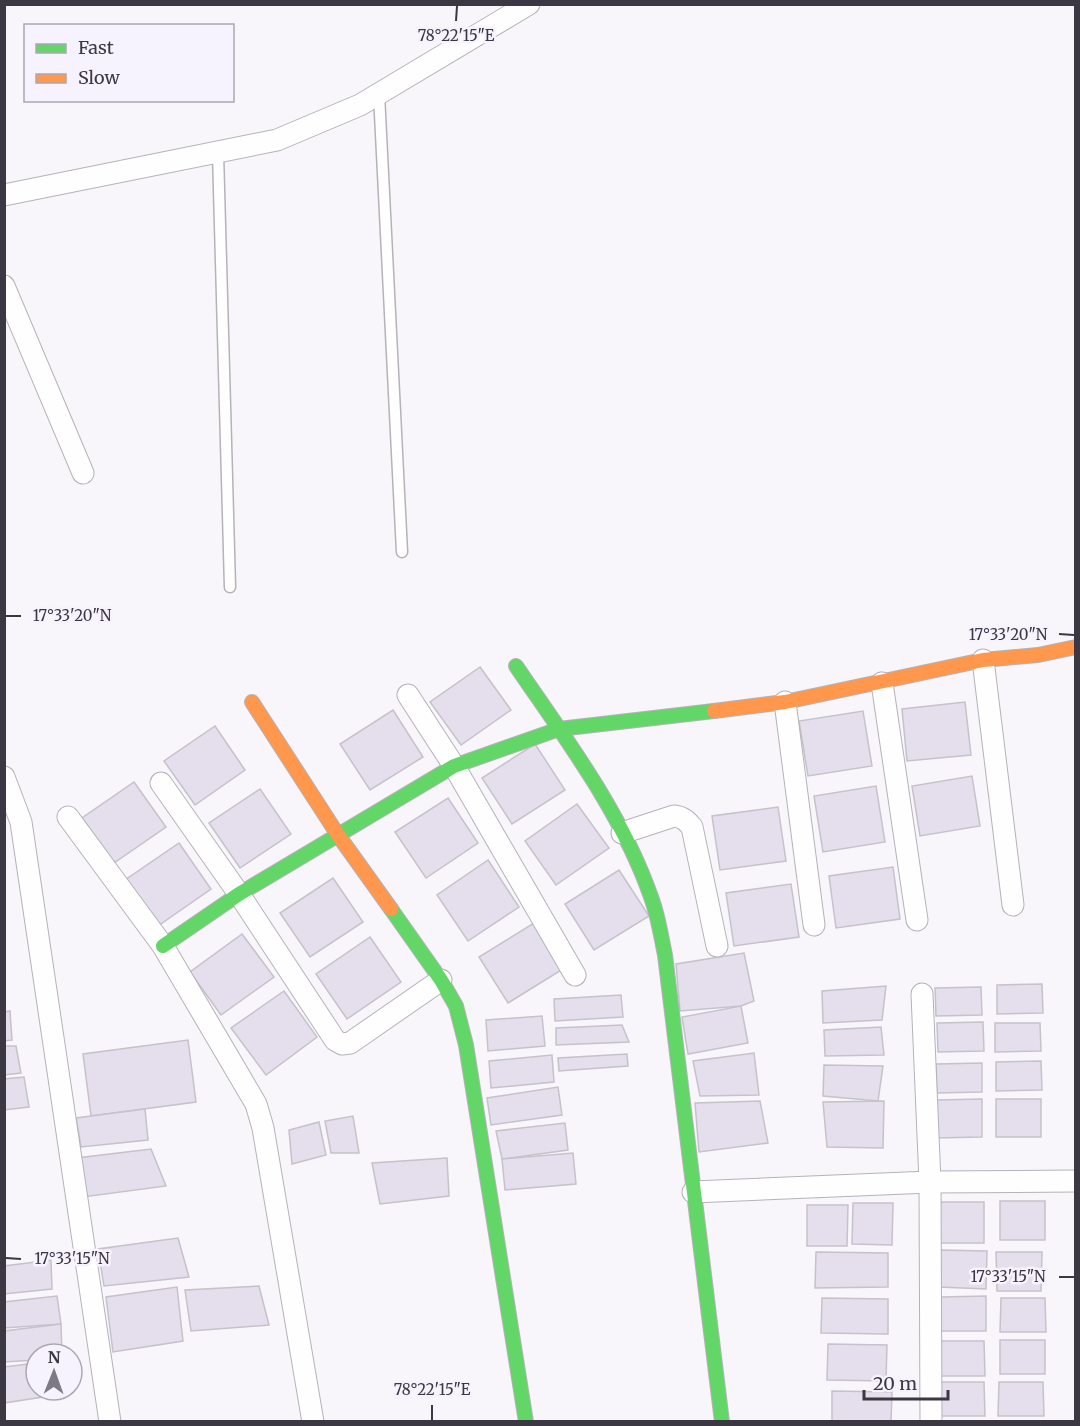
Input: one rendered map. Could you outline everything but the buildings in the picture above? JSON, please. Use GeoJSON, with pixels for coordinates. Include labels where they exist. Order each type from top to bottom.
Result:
{"type":"FeatureCollection","features":[{"type":"Feature","properties":{"kind":"street"},"geometry":{"type":"LineString","coordinates":[[4,195],[277,140],[360,105],[529,4]]}},
{"type":"Feature","properties":{"kind":"street"},"geometry":{"type":"LineString","coordinates":[[4,286],[83,473]]}},
{"type":"Feature","properties":{"kind":"street"},"geometry":{"type":"LineString","coordinates":[[163,946],[239,894],[454,766],[559,729],[785,702],[983,660],[1038,655],[1076,647]]}},
{"type":"Feature","properties":{"kind":"street"},"geometry":{"type":"LineString","coordinates":[[983,660],[1013,905]]}},
{"type":"Feature","properties":{"kind":"street"},"geometry":{"type":"LineString","coordinates":[[516,666],[559,729],[622,833],[649,890],[665,955],[722,1422]]}},
{"type":"Feature","properties":{"kind":"street"},"geometry":{"type":"LineString","coordinates":[[882,683],[917,920]]}},
{"type":"Feature","properties":{"kind":"street"},"geometry":{"type":"LineString","coordinates":[[408,695],[454,766],[575,975]]}},
{"type":"Feature","properties":{"kind":"street"},"geometry":{"type":"LineString","coordinates":[[252,702],[338,835],[441,980],[456,1006],[466,1045],[526,1422]]}},
{"type":"Feature","properties":{"kind":"street"},"geometry":{"type":"LineString","coordinates":[[785,702],[814,925]]}},
{"type":"Feature","properties":{"kind":"street"},"geometry":{"type":"LineString","coordinates":[[4,777],[110,1422]]}},
{"type":"Feature","properties":{"kind":"street"},"geometry":{"type":"LineString","coordinates":[[161,783],[239,894],[335,1040],[342,1044],[350,1042],[441,980]]}},
{"type":"Feature","properties":{"kind":"street"},"geometry":{"type":"LineString","coordinates":[[622,833],[674,816],[686,820],[692,827],[717,946]]}},
{"type":"Feature","properties":{"kind":"street"},"geometry":{"type":"LineString","coordinates":[[68,817],[163,946],[248,1090],[258,1112],[266,1140],[313,1422]]}},
{"type":"Feature","properties":{"kind":"street"},"geometry":{"type":"LineString","coordinates":[[922,994],[930,1182],[931,1422]]}},
{"type":"Feature","properties":{"kind":"street"},"geometry":{"type":"LineString","coordinates":[[693,1192],[930,1182],[1076,1181]]}},
{"type":"Feature","properties":{"kind":"lane"},"geometry":{"type":"LineString","coordinates":[[379,94],[402,552]]}},
{"type":"Feature","properties":{"kind":"lane"},"geometry":{"type":"LineString","coordinates":[[218,153],[230,587]]}},
{"type":"Feature","properties":{"kind":"traffic: fast"},"geometry":{"type":"LineString","coordinates":[[516,666],[573,749],[608,806],[639,866],[656,911],[665,955],[722,1422]]}},
{"type":"Feature","properties":{"kind":"traffic: fast"},"geometry":{"type":"LineString","coordinates":[[163,946],[239,894],[454,766],[559,729],[714,711]]}},
{"type":"Feature","properties":{"kind":"traffic: fast"},"geometry":{"type":"LineString","coordinates":[[391,909],[441,980],[456,1006],[466,1045],[526,1422]]}},
{"type":"Feature","properties":{"kind":"traffic: slow"},"geometry":{"type":"LineString","coordinates":[[714,711],[785,702],[983,660],[1038,655],[1076,647]]}},
{"type":"Feature","properties":{"kind":"traffic: slow"},"geometry":{"type":"LineString","coordinates":[[252,702],[338,835],[391,909]]}}]}
